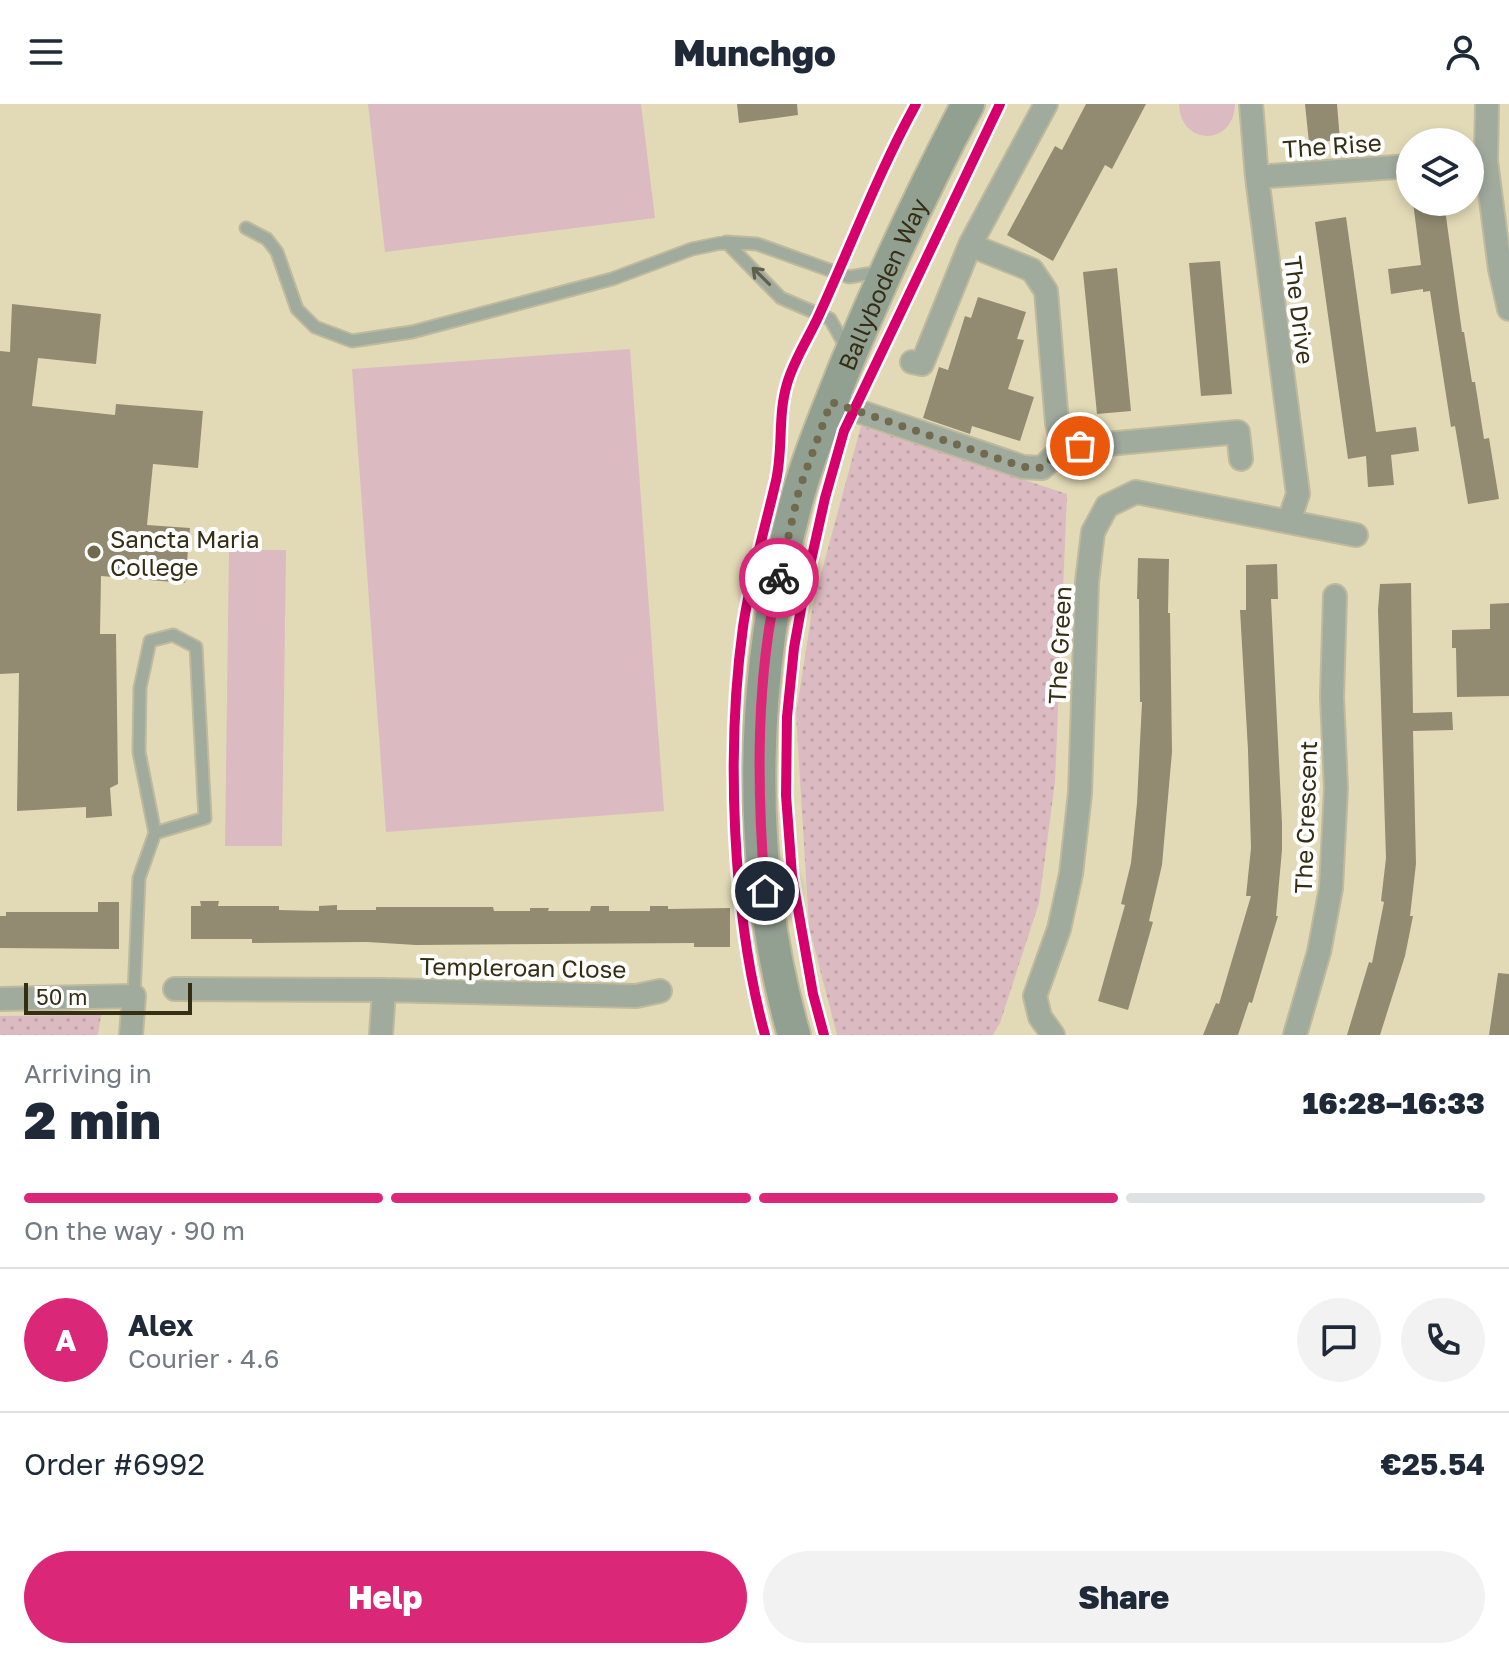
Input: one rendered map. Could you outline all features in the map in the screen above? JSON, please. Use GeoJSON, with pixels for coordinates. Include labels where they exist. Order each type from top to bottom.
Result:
{"type":"FeatureCollection","features":[{"type":"Feature","properties":{"kind":"main road","name":"Ballyboden Way"},"geometry":{"type":"LineString","coordinates":[[794,1035],[767,915],[760,819],[764,673],[776,589],[799,490],[831,402],[888,269],[968,104]]}},
{"type":"Feature","properties":{"kind":"street"},"geometry":{"type":"LineString","coordinates":[[912,362],[922,364],[970,245],[1046,104]]}},
{"type":"Feature","properties":{"kind":"street","name":"The Drive"},"geometry":{"type":"LineString","coordinates":[[1251,104],[1257,177],[1298,494],[1289,521]]}},
{"type":"Feature","properties":{"kind":"street"},"geometry":{"type":"LineString","coordinates":[[1483,128],[1487,104]]}},
{"type":"Feature","properties":{"kind":"street","name":"The Rise"},"geometry":{"type":"LineString","coordinates":[[1257,177],[1396,167]]}},
{"type":"Feature","properties":{"kind":"street"},"geometry":{"type":"LineString","coordinates":[[1484,191],[1509,309]]}},
{"type":"Feature","properties":{"kind":"street"},"geometry":{"type":"LineString","coordinates":[[970,245],[1032,270],[1046,291],[1057,423],[1063,448]]}},
{"type":"Feature","properties":{"kind":"street"},"geometry":{"type":"LineString","coordinates":[[831,402],[1023,467],[1042,468],[1063,448],[1238,432],[1241,459]]}},
{"type":"Feature","properties":{"kind":"street","name":"The Green"},"geometry":{"type":"LineString","coordinates":[[1053,1035],[1040,1017],[1035,996],[1059,929],[1071,874],[1080,793],[1087,582],[1093,532],[1107,506],[1136,492],[1356,535]]}},
{"type":"Feature","properties":{"kind":"street","name":"The Crescent"},"geometry":{"type":"LineString","coordinates":[[1295,1035],[1319,952],[1331,888],[1336,788],[1332,697],[1335,596]]}},
{"type":"Feature","properties":{"kind":"street","name":"Templeroan Close"},"geometry":{"type":"LineString","coordinates":[[175,989],[636,996],[660,991]]}},
{"type":"Feature","properties":{"kind":"street"},"geometry":{"type":"LineString","coordinates":[[381,1035],[384,990]]}},
{"type":"Feature","properties":{"kind":"street"},"geometry":{"type":"LineString","coordinates":[[0,999],[134,996],[131,1035]]}},
{"type":"Feature","properties":{"kind":"lane"},"geometry":{"type":"LineString","coordinates":[[246,228],[267,239],[277,252],[297,309],[315,327],[352,341],[412,332],[520,304],[612,279],[692,249],[726,242],[757,244],[849,277],[888,269]]}},
{"type":"Feature","properties":{"kind":"lane"},"geometry":{"type":"LineString","coordinates":[[726,242],[781,298],[830,319],[850,355]]}},
{"type":"Feature","properties":{"kind":"lane"},"geometry":{"type":"LineString","coordinates":[[134,996],[139,878],[155,833],[139,752],[140,688],[150,641],[173,635],[196,647],[205,818],[155,833]]}},
{"type":"Feature","properties":{"kind":"shaded area"},"geometry":{"type":"Polygon","coordinates":[[[368,104],[641,104],[655,218],[385,252],[368,104]]]}},
{"type":"Feature","properties":{"kind":"shaded area"},"geometry":{"type":"Polygon","coordinates":[[[1179,104],[1235,104],[1226,128],[1207,136],[1188,128],[1179,104]]]}},
{"type":"Feature","properties":{"kind":"shaded area"},"geometry":{"type":"Polygon","coordinates":[[[630,349],[664,811],[386,832],[352,369],[630,349]]]}},
{"type":"Feature","properties":{"kind":"shaded area"},"geometry":{"type":"Polygon","coordinates":[[[861,426],[1067,494],[1055,782],[1039,903],[1000,1023],[993,1035],[837,1035],[809,927],[796,714],[813,604],[861,426]]]}},
{"type":"Feature","properties":{"kind":"shaded area"},"geometry":{"type":"Polygon","coordinates":[[[229,550],[286,550],[282,846],[225,846],[229,550]]]}},
{"type":"Feature","properties":{"kind":"shaded area"},"geometry":{"type":"Polygon","coordinates":[[[101,1015],[98,1035],[0,1035],[0,1016],[101,1015]]]}},
{"type":"Feature","properties":{"kind":"building"},"geometry":{"type":"Polygon","coordinates":[[[737,104],[797,104],[798,115],[739,123],[737,104]]]}},
{"type":"Feature","properties":{"kind":"building"},"geometry":{"type":"Polygon","coordinates":[[[1086,104],[1146,104],[1112,169],[1105,165],[1053,261],[1007,235],[1055,146],[1062,150],[1086,104]]]}},
{"type":"Feature","properties":{"kind":"building"},"geometry":{"type":"Polygon","coordinates":[[[1305,104],[1337,104],[1340,140],[1309,143],[1305,104]]]}},
{"type":"Feature","properties":{"kind":"building"},"geometry":{"type":"Polygon","coordinates":[[[1415,216],[1446,216],[1462,332],[1472,382],[1475,382],[1484,439],[1489,438],[1499,499],[1468,504],[1455,426],[1451,427],[1430,291],[1423,292],[1423,289],[1391,294],[1388,269],[1421,265],[1415,216]]]}},
{"type":"Feature","properties":{"kind":"building"},"geometry":{"type":"Polygon","coordinates":[[[1346,217],[1376,432],[1416,427],[1419,451],[1391,455],[1394,485],[1368,487],[1366,456],[1348,459],[1315,222],[1346,217]]]}},
{"type":"Feature","properties":{"kind":"building"},"geometry":{"type":"Polygon","coordinates":[[[1220,261],[1232,394],[1201,396],[1189,263],[1220,261]]]}},
{"type":"Feature","properties":{"kind":"building"},"geometry":{"type":"Polygon","coordinates":[[[1117,268],[1131,411],[1097,414],[1083,272],[1117,268]]]}},
{"type":"Feature","properties":{"kind":"building"},"geometry":{"type":"Polygon","coordinates":[[[978,297],[1026,312],[1017,339],[1024,340],[1008,389],[1034,397],[1020,441],[972,426],[970,434],[923,418],[939,367],[948,370],[965,316],[971,318],[978,297]]]}},
{"type":"Feature","properties":{"kind":"building","name":"Sancta Maria College"},"geometry":{"type":"Polygon","coordinates":[[[12,304],[101,314],[96,364],[38,358],[32,406],[115,415],[116,404],[203,411],[198,468],[153,464],[147,525],[190,528],[185,583],[101,576],[100,634],[116,634],[118,784],[110,788],[112,816],[86,818],[86,807],[17,811],[19,673],[0,674],[0,351],[10,352],[12,304]]]}},
{"type":"Feature","properties":{"kind":"building"},"geometry":{"type":"Polygon","coordinates":[[[1138,558],[1169,559],[1172,752],[1162,865],[1149,921],[1153,922],[1128,1010],[1098,1001],[1125,905],[1121,904],[1131,863],[1137,803],[1142,702],[1138,558]]]}},
{"type":"Feature","properties":{"kind":"building"},"geometry":{"type":"Polygon","coordinates":[[[1277,564],[1278,599],[1271,599],[1282,823],[1278,916],[1252,1003],[1249,1002],[1238,1035],[1203,1035],[1216,1003],[1219,1004],[1251,896],[1246,896],[1251,848],[1240,610],[1246,610],[1246,565],[1277,564]]]}},
{"type":"Feature","properties":{"kind":"building"},"geometry":{"type":"Polygon","coordinates":[[[1411,583],[1413,713],[1452,712],[1453,730],[1413,731],[1416,864],[1410,916],[1413,916],[1405,956],[1380,1035],[1347,1035],[1369,962],[1372,963],[1384,902],[1381,901],[1386,858],[1378,610],[1380,584],[1411,583]]]}},
{"type":"Feature","properties":{"kind":"building"},"geometry":{"type":"Polygon","coordinates":[[[1509,603],[1509,696],[1457,697],[1456,648],[1452,648],[1452,630],[1490,629],[1490,604],[1509,603]]]}},
{"type":"Feature","properties":{"kind":"building"},"geometry":{"type":"Polygon","coordinates":[[[200,901],[219,901],[218,906],[279,906],[279,910],[319,911],[319,906],[337,905],[337,910],[376,910],[376,907],[493,907],[494,911],[549,908],[548,911],[590,911],[591,906],[609,906],[609,911],[650,911],[650,906],[668,906],[668,909],[730,908],[730,947],[694,947],[694,943],[416,945],[191,939],[191,906],[201,906],[200,901]]]}},
{"type":"Feature","properties":{"kind":"building"},"geometry":{"type":"Polygon","coordinates":[[[98,902],[119,902],[119,949],[0,948],[0,916],[6,916],[6,912],[98,912],[98,902]]]}},
{"type":"Feature","properties":{"kind":"building"},"geometry":{"type":"Polygon","coordinates":[[[1498,973],[1509,974],[1509,1035],[1489,1035],[1498,973]]]}},
{"type":"Feature","properties":{"kind":"cycle path"},"geometry":{"type":"LineString","coordinates":[[765,1035],[745,938],[735,832],[735,726],[743,627],[778,473],[782,409],[790,375],[916,104]]}},
{"type":"Feature","properties":{"kind":"cycle path"},"geometry":{"type":"LineString","coordinates":[[824,1035],[813,994],[792,875],[786,795],[787,717],[804,592],[844,431],[1000,104]]}},
{"type":"Feature","properties":{"kind":"way so far"},"geometry":{"type":"LineString","coordinates":[[779,578],[799,490],[831,402],[1023,467],[1042,468],[1063,448],[1080,446]]}},
{"type":"Feature","properties":{"kind":"place","name":"Sancta Maria College"},"geometry":{"type":"Point","coordinates":[94,552]}},
{"type":"Feature","properties":{"kind":"route"},"geometry":{"type":"LineString","coordinates":[[765,891],[760,819],[764,673],[779,578]]}}]}
